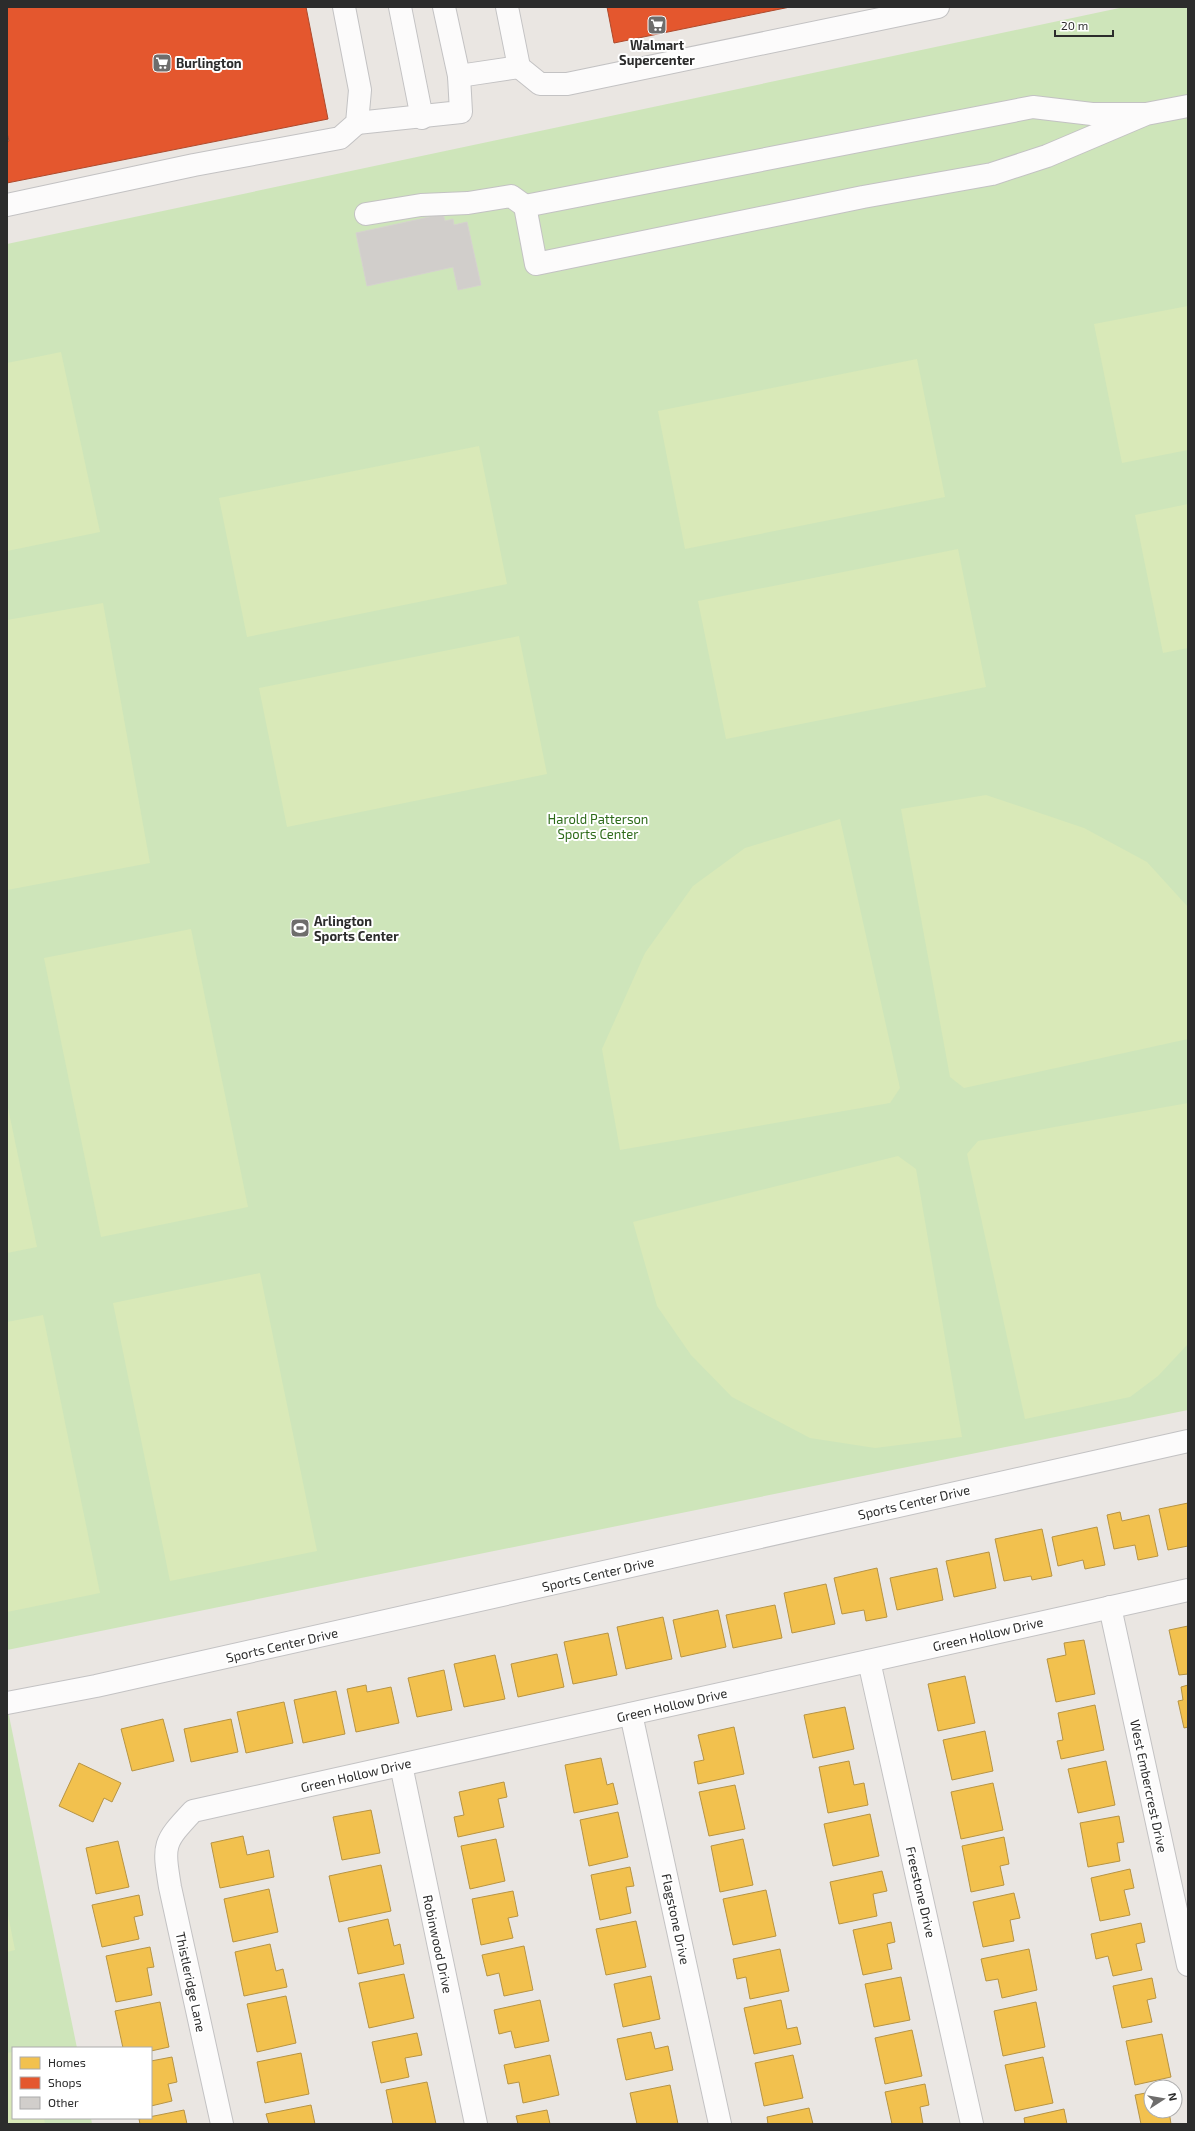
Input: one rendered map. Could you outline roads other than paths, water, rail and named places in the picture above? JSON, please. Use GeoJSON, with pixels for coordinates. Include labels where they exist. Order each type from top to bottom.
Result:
{"type":"FeatureCollection","features":[{"type":"Feature","properties":{"kind":"street"},"geometry":{"type":"LineString","coordinates":[[344,7],[360,90],[357,123]]}},
{"type":"Feature","properties":{"kind":"street"},"geometry":{"type":"LineString","coordinates":[[400,7],[422,118]]}},
{"type":"Feature","properties":{"kind":"street"},"geometry":{"type":"LineString","coordinates":[[7,205],[194,165],[340,138],[357,123],[422,118],[461,112],[459,76],[444,7]]}},
{"type":"Feature","properties":{"kind":"street"},"geometry":{"type":"LineString","coordinates":[[507,7],[519,66],[540,84],[567,84],[938,7]]}},
{"type":"Feature","properties":{"kind":"street"},"geometry":{"type":"LineString","coordinates":[[459,76],[519,66]]}},
{"type":"Feature","properties":{"kind":"street"},"geometry":{"type":"LineString","coordinates":[[525,206],[1033,107],[1092,114],[1146,114],[1188,106]]}},
{"type":"Feature","properties":{"kind":"street"},"geometry":{"type":"LineString","coordinates":[[366,214],[420,205],[468,203],[511,196],[525,206],[536,264],[863,197],[992,174],[1047,156],[1146,114]]}},
{"type":"Feature","properties":{"kind":"street","name":"Sports Center Drive"},"geometry":{"type":"LineString","coordinates":[[7,1703],[96,1686],[1188,1441]]}},
{"type":"Feature","properties":{"kind":"street","name":"Green Hollow Drive"},"geometry":{"type":"LineString","coordinates":[[169,1840],[171,1834],[193,1811],[1188,1590]]}},
{"type":"Feature","properties":{"kind":"street","name":"West Embercrest Drive"},"geometry":{"type":"LineString","coordinates":[[1110,1608],[1188,1965]]}},
{"type":"Feature","properties":{"kind":"street","name":"Freestone Drive"},"geometry":{"type":"LineString","coordinates":[[869,1661],[972,2124]]}},
{"type":"Feature","properties":{"kind":"street","name":"Flagstone Drive"},"geometry":{"type":"LineString","coordinates":[[631,1714],[720,2124]]}},
{"type":"Feature","properties":{"kind":"street","name":"Robinwood Drive"},"geometry":{"type":"LineString","coordinates":[[400,1765],[476,2124]]}},
{"type":"Feature","properties":{"kind":"street","name":"Thistleridge Lane"},"geometry":{"type":"LineString","coordinates":[[169,1840],[165,1853],[170,1887],[222,2124]]}},
{"type":"Feature","properties":{"kind":"place","name":"Walmart Supercenter"},"geometry":{"type":"Point","coordinates":[657,25]}},
{"type":"Feature","properties":{"kind":"place","name":"Burlington"},"geometry":{"type":"Point","coordinates":[162,63]}},
{"type":"Feature","properties":{"kind":"place","name":"Arlington Sports Center"},"geometry":{"type":"Point","coordinates":[300,928]}},
{"type":"Feature","properties":{"kind":"park label","name":"Harold Patterson Sports Center"},"geometry":{"type":"Point","coordinates":[598,826]}}]}
